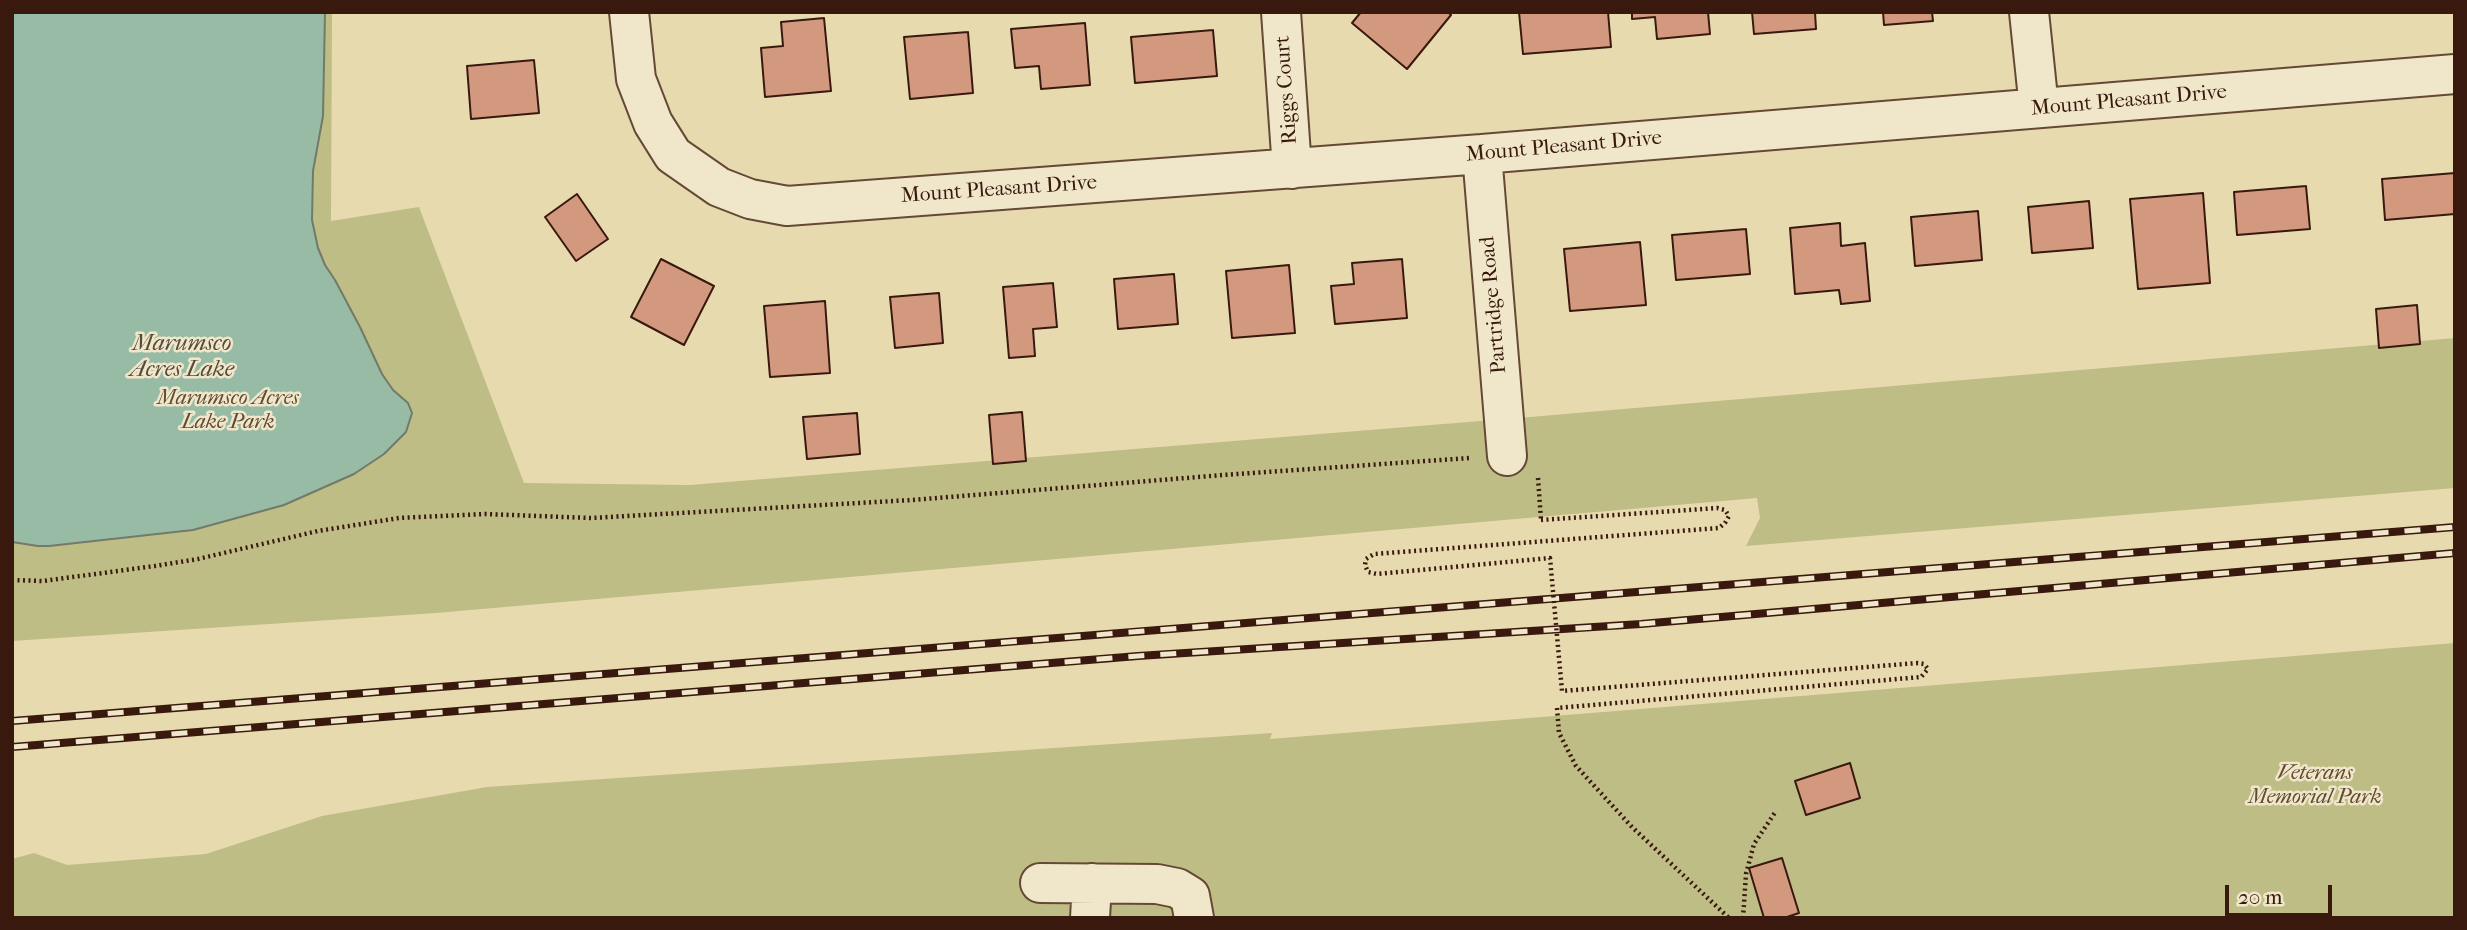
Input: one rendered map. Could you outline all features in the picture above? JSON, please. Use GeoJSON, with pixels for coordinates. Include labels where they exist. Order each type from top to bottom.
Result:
{"type":"FeatureCollection","features":[{"type":"Feature","properties":{"kind":"street","name":"Mount Pleasant Drive"},"geometry":{"type":"LineString","coordinates":[[629,12],[632,58],[643,102],[661,138],[683,164],[719,187],[750,199],[787,206],[1482,154],[2455,74]]}},
{"type":"Feature","properties":{"kind":"street","name":"Riggs Court"},"geometry":{"type":"LineString","coordinates":[[1281,12],[1292,169]]}},
{"type":"Feature","properties":{"kind":"street"},"geometry":{"type":"LineString","coordinates":[[2029,12],[2039,108]]}},
{"type":"Feature","properties":{"kind":"street","name":"Partridge Road"},"geometry":{"type":"LineString","coordinates":[[1482,154],[1521,456]]}},
{"type":"Feature","properties":{"kind":"street"},"geometry":{"type":"LineString","coordinates":[[1040,883],[1091,901],[1157,884],[1177,888],[1190,897],[1194,918]]}},
{"type":"Feature","properties":{"kind":"path"},"geometry":{"type":"LineString","coordinates":[[12,580],[43,581],[143,568],[198,559],[318,531],[399,518],[485,514],[591,518],[912,500],[1223,475],[1521,456],[1541,520],[1717,508],[1725,510],[1729,516],[1726,523],[1719,528],[1374,554],[1366,559],[1364,565],[1368,572],[1377,574],[1550,558],[1562,691],[1918,663],[1924,664],[1928,669],[1921,677],[1557,708],[1559,733],[1576,766],[1641,835],[1729,918]]}},
{"type":"Feature","properties":{"kind":"path"},"geometry":{"type":"LineString","coordinates":[[1743,918],[1746,874],[1754,844],[1776,811]]}},
{"type":"Feature","properties":{"kind":"green space","name":"Marumsco Acres Lake Park"},"geometry":{"type":"Polygon","coordinates":[[[12,12],[332,12],[331,221],[419,207],[524,483],[690,485],[2455,338],[2455,488],[1746,546],[1760,518],[1757,498],[436,613],[12,641],[12,12]]]}},
{"type":"Feature","properties":{"kind":"green space","name":"Veterans Memorial Park"},"geometry":{"type":"Polygon","coordinates":[[[2455,643],[2455,918],[12,918],[12,859],[34,853],[67,865],[206,854],[322,816],[487,787],[1272,733],[1270,739],[2455,643]]]}},
{"type":"Feature","properties":{"kind":"water","name":"Marumsco Acres Lake"},"geometry":{"type":"Polygon","coordinates":[[[12,12],[325,12],[323,116],[313,171],[312,220],[325,265],[360,327],[382,374],[393,390],[408,403],[412,413],[406,432],[384,454],[354,474],[284,505],[193,530],[49,546],[12,542],[12,12]]]}},
{"type":"Feature","properties":{"kind":"building"},"geometry":{"type":"Polygon","coordinates":[[[1361,12],[1448,12],[1451,15],[1407,69],[1352,23],[1361,12]]]}},
{"type":"Feature","properties":{"kind":"building"},"geometry":{"type":"Polygon","coordinates":[[[1519,12],[1608,12],[1611,47],[1523,54],[1519,12]]]}},
{"type":"Feature","properties":{"kind":"building"},"geometry":{"type":"Polygon","coordinates":[[[1632,12],[1708,12],[1710,34],[1657,39],[1655,17],[1632,19],[1632,12]]]}},
{"type":"Feature","properties":{"kind":"building"},"geometry":{"type":"Polygon","coordinates":[[[1752,12],[1815,12],[1816,29],[1754,34],[1752,12]]]}},
{"type":"Feature","properties":{"kind":"building"},"geometry":{"type":"Polygon","coordinates":[[[1883,12],[1932,12],[1933,21],[1884,25],[1883,12]]]}},
{"type":"Feature","properties":{"kind":"building"},"geometry":{"type":"Polygon","coordinates":[[[824,18],[831,91],[765,97],[761,48],[783,46],[781,22],[824,18]]]}},
{"type":"Feature","properties":{"kind":"building"},"geometry":{"type":"Polygon","coordinates":[[[1085,23],[1090,85],[1041,89],[1039,66],[1015,68],[1011,29],[1085,23]]]}},
{"type":"Feature","properties":{"kind":"building"},"geometry":{"type":"Polygon","coordinates":[[[1213,30],[1217,76],[1135,83],[1131,37],[1213,30]]]}},
{"type":"Feature","properties":{"kind":"building"},"geometry":{"type":"Polygon","coordinates":[[[968,32],[973,93],[910,99],[904,37],[968,32]]]}},
{"type":"Feature","properties":{"kind":"building"},"geometry":{"type":"Polygon","coordinates":[[[534,60],[539,113],[471,119],[467,66],[534,60]]]}},
{"type":"Feature","properties":{"kind":"building"},"geometry":{"type":"Polygon","coordinates":[[[2455,173],[2455,214],[2385,220],[2382,179],[2455,173]]]}},
{"type":"Feature","properties":{"kind":"building"},"geometry":{"type":"Polygon","coordinates":[[[2306,186],[2310,229],[2237,235],[2234,192],[2306,186]]]}},
{"type":"Feature","properties":{"kind":"building"},"geometry":{"type":"Polygon","coordinates":[[[2203,193],[2210,283],[2138,289],[2130,199],[2203,193]]]}},
{"type":"Feature","properties":{"kind":"building"},"geometry":{"type":"Polygon","coordinates":[[[577,194],[608,239],[576,261],[545,217],[577,194]]]}},
{"type":"Feature","properties":{"kind":"building"},"geometry":{"type":"Polygon","coordinates":[[[2089,201],[2093,248],[2032,253],[2028,207],[2089,201]]]}},
{"type":"Feature","properties":{"kind":"building"},"geometry":{"type":"Polygon","coordinates":[[[1978,211],[1982,260],[1915,266],[1911,217],[1978,211]]]}},
{"type":"Feature","properties":{"kind":"building"},"geometry":{"type":"Polygon","coordinates":[[[1840,223],[1841,246],[1865,243],[1870,301],[1841,304],[1839,290],[1795,294],[1790,228],[1840,223]]]}},
{"type":"Feature","properties":{"kind":"building"},"geometry":{"type":"Polygon","coordinates":[[[1746,229],[1750,274],[1676,280],[1672,235],[1746,229]]]}},
{"type":"Feature","properties":{"kind":"building"},"geometry":{"type":"Polygon","coordinates":[[[1640,242],[1646,305],[1570,311],[1564,249],[1640,242]]]}},
{"type":"Feature","properties":{"kind":"building"},"geometry":{"type":"Polygon","coordinates":[[[661,259],[714,286],[684,345],[631,317],[661,259]]]}},
{"type":"Feature","properties":{"kind":"building"},"geometry":{"type":"Polygon","coordinates":[[[1402,259],[1407,318],[1335,324],[1331,286],[1354,284],[1352,263],[1402,259]]]}},
{"type":"Feature","properties":{"kind":"building"},"geometry":{"type":"Polygon","coordinates":[[[1289,265],[1295,333],[1232,338],[1226,271],[1289,265]]]}},
{"type":"Feature","properties":{"kind":"building"},"geometry":{"type":"Polygon","coordinates":[[[1174,274],[1178,324],[1118,329],[1114,279],[1174,274]]]}},
{"type":"Feature","properties":{"kind":"building"},"geometry":{"type":"Polygon","coordinates":[[[1053,283],[1057,327],[1033,329],[1035,356],[1009,358],[1003,287],[1053,283]]]}},
{"type":"Feature","properties":{"kind":"building"},"geometry":{"type":"Polygon","coordinates":[[[939,293],[943,343],[895,348],[890,297],[939,293]]]}},
{"type":"Feature","properties":{"kind":"building"},"geometry":{"type":"Polygon","coordinates":[[[825,301],[830,373],[770,377],[764,306],[825,301]]]}},
{"type":"Feature","properties":{"kind":"building"},"geometry":{"type":"Polygon","coordinates":[[[2417,305],[2420,344],[2379,348],[2376,309],[2417,305]]]}},
{"type":"Feature","properties":{"kind":"building"},"geometry":{"type":"Polygon","coordinates":[[[1022,412],[1026,461],[993,464],[989,415],[1022,412]]]}},
{"type":"Feature","properties":{"kind":"building"},"geometry":{"type":"Polygon","coordinates":[[[857,413],[860,454],[807,459],[803,417],[857,413]]]}},
{"type":"Feature","properties":{"kind":"building"},"geometry":{"type":"Polygon","coordinates":[[[1850,763],[1860,798],[1806,815],[1795,781],[1850,763]]]}},
{"type":"Feature","properties":{"kind":"building"},"geometry":{"type":"Polygon","coordinates":[[[1782,858],[1799,913],[1784,918],[1764,918],[1749,868],[1782,858]]]}},
{"type":"Feature","properties":{"kind":"railway"},"geometry":{"type":"LineString","coordinates":[[12,721],[2455,527]]}},
{"type":"Feature","properties":{"kind":"railway"},"geometry":{"type":"LineString","coordinates":[[12,747],[1138,656],[1641,624],[2455,553]]}}]}
